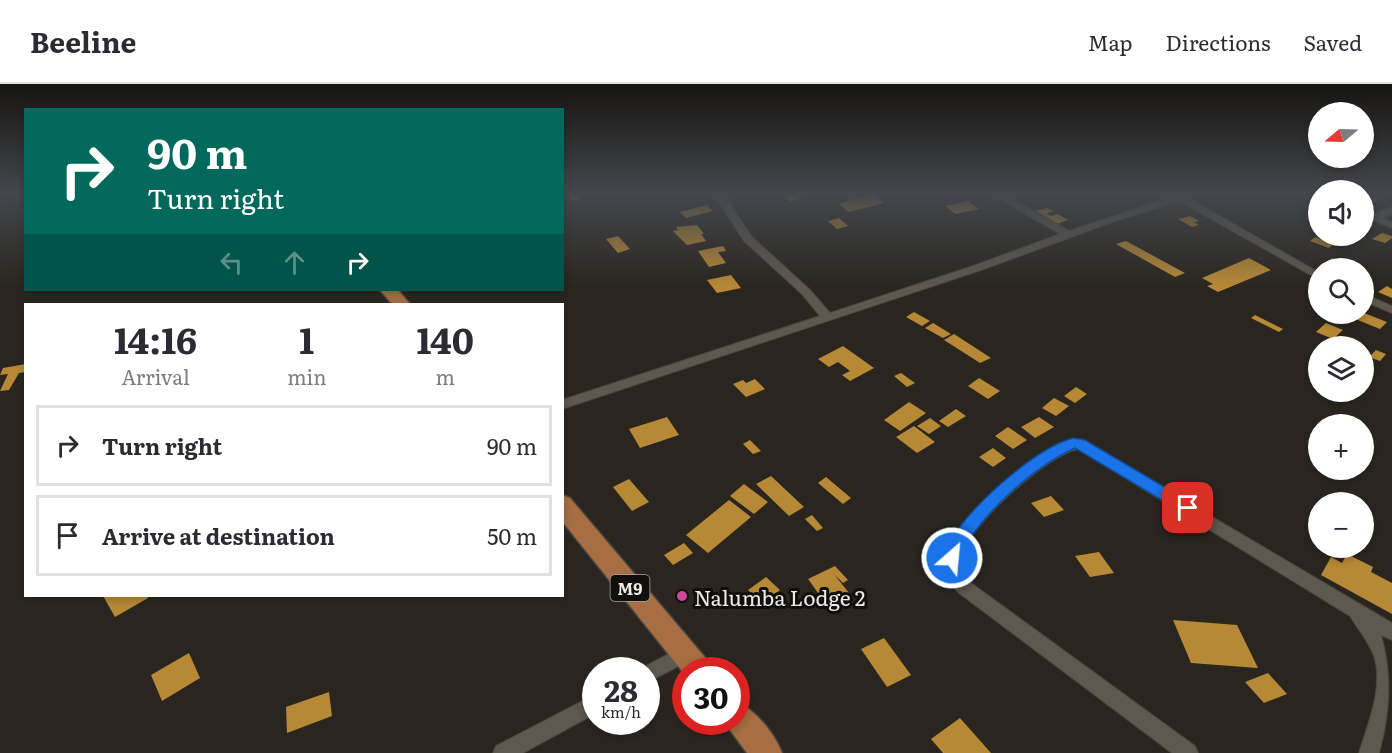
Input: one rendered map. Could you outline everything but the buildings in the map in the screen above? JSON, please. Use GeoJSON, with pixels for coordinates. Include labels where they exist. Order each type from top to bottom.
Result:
{"type":"FeatureCollection","features":[{"type":"Feature","properties":{"kind":"main road"},"geometry":{"type":"LineString","coordinates":[[390,291],[400,303]]}},
{"type":"Feature","properties":{"kind":"main road","name":"M9"},"geometry":{"type":"LineString","coordinates":[[564,506],[687,657]]}},
{"type":"Feature","properties":{"kind":"main road"},"geometry":{"type":"LineString","coordinates":[[750,733],[767,753]]}},
{"type":"Feature","properties":{"kind":"street"},"geometry":{"type":"LineString","coordinates":[[738,224],[762,254],[806,292],[827,317]]}},
{"type":"Feature","properties":{"kind":"street"},"geometry":{"type":"LineString","coordinates":[[1051,224],[1070,235]]}},
{"type":"Feature","properties":{"kind":"street"},"geometry":{"type":"LineString","coordinates":[[564,404],[724,354],[1102,224]]}},
{"type":"Feature","properties":{"kind":"street"},"geometry":{"type":"LineString","coordinates":[[1227,224],[1308,270]]}},
{"type":"Feature","properties":{"kind":"street"},"geometry":{"type":"LineString","coordinates":[[1374,302],[1392,310]]}},
{"type":"Feature","properties":{"kind":"street"},"geometry":{"type":"LineString","coordinates":[[1188,753],[1043,648],[958,581],[953,572],[952,558],[966,531],[1030,468],[1062,446],[1080,444],[1392,632]]}},
{"type":"Feature","properties":{"kind":"street"},"geometry":{"type":"LineString","coordinates":[[1356,610],[1384,658],[1386,673],[1385,699],[1369,753]]}},
{"type":"Feature","properties":{"kind":"street"},"geometry":{"type":"LineString","coordinates":[[503,753],[582,711]]}},
{"type":"Feature","properties":{"kind":"place","name":"Nalumba Lodge 2"},"geometry":{"type":"Point","coordinates":[682,596]}},
{"type":"Feature","properties":{"kind":"route"},"geometry":{"type":"LineString","coordinates":[[952,558],[966,531],[985,510],[1030,468],[1062,446],[1073,443],[1080,444],[1109,460],[1188,508]]}}]}
